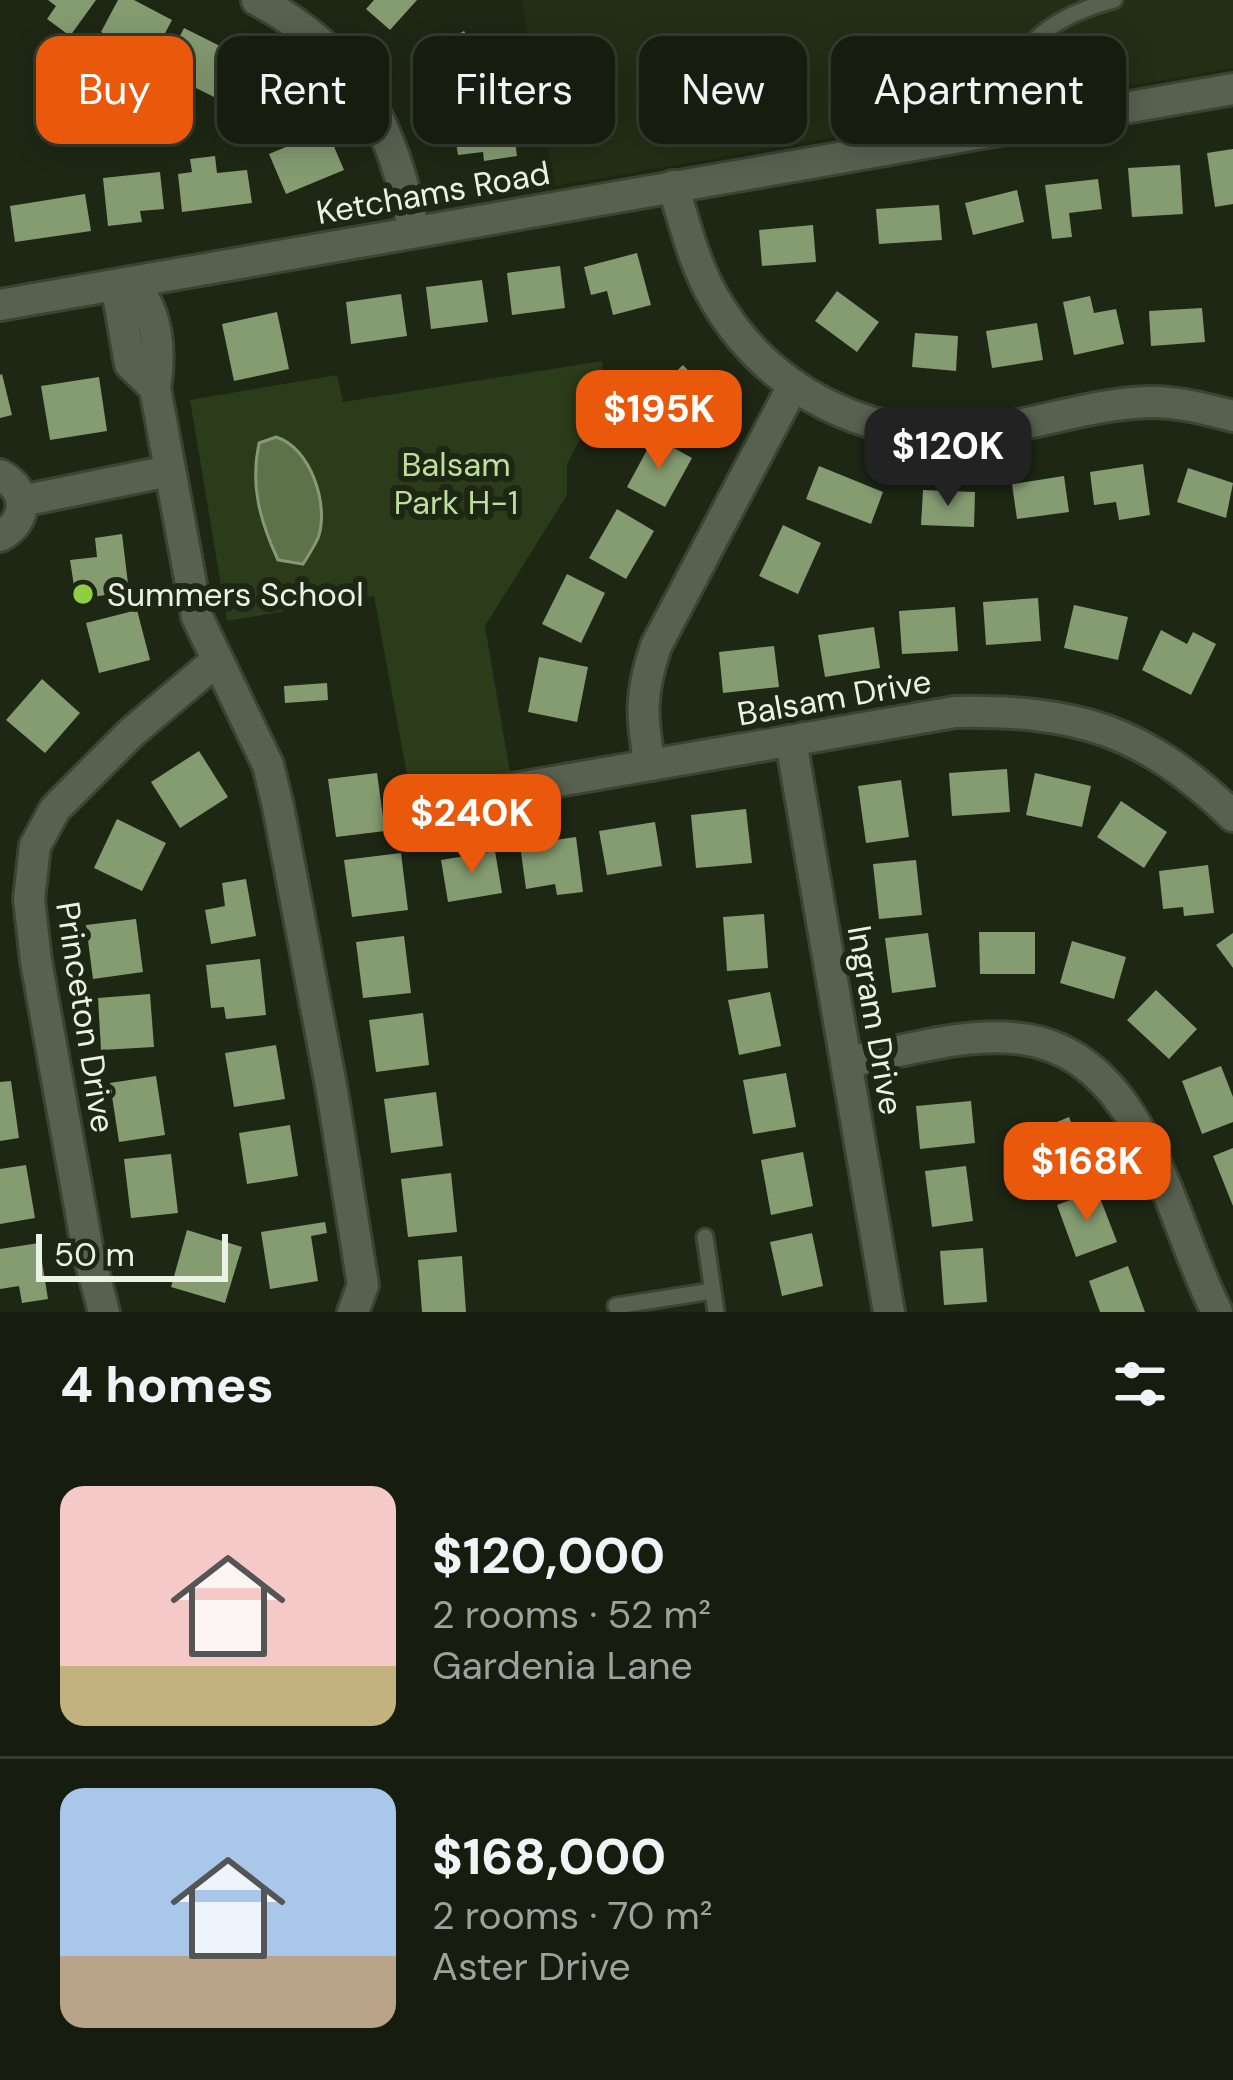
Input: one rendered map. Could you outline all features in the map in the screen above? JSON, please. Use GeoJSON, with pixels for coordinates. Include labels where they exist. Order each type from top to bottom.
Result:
{"type":"FeatureCollection","features":[{"type":"Feature","properties":{"kind":"street"},"geometry":{"type":"LineString","coordinates":[[268,3],[308,33],[356,80],[390,138],[414,232]]}},
{"type":"Feature","properties":{"kind":"street","name":"Ketchams Road"},"geometry":{"type":"LineString","coordinates":[[1126,107],[1233,88]]}},
{"type":"Feature","properties":{"kind":"street","name":"Ketchams Road"},"geometry":{"type":"LineString","coordinates":[[0,304],[915,144]]}},
{"type":"Feature","properties":{"kind":"street"},"geometry":{"type":"LineString","coordinates":[[673,186],[700,270],[716,302],[758,359],[793,386],[863,422],[922,433],[977,432],[1148,402],[1185,404],[1233,416]]}},
{"type":"Feature","properties":{"kind":"street"},"geometry":{"type":"LineString","coordinates":[[131,282],[119,300],[130,364],[155,388],[197,617],[268,765],[278,806],[332,1091],[362,1286],[352,1312]]}},
{"type":"Feature","properties":{"kind":"street"},"geometry":{"type":"LineString","coordinates":[[650,765],[641,712],[643,686],[656,646],[793,386]]}},
{"type":"Feature","properties":{"kind":"street"},"geometry":{"type":"LineString","coordinates":[[22,501],[169,472]]}},
{"type":"Feature","properties":{"kind":"street"},"geometry":{"type":"LineString","coordinates":[[0,475],[13,482],[22,501],[18,522],[0,536]]}},
{"type":"Feature","properties":{"kind":"street","name":"Princeton Drive"},"geometry":{"type":"LineString","coordinates":[[104,1312],[88,1252],[36,961],[29,899],[34,846],[56,808],[131,733],[215,662]]}},
{"type":"Feature","properties":{"kind":"street","name":"Balsam Drive"},"geometry":{"type":"LineString","coordinates":[[421,806],[956,712],[1025,711],[1096,726],[1156,753],[1189,774],[1233,816]]}},
{"type":"Feature","properties":{"kind":"street","name":"Ingram Drive"},"geometry":{"type":"LineString","coordinates":[[791,741],[889,1312]]}},
{"type":"Feature","properties":{"kind":"street"},"geometry":{"type":"LineString","coordinates":[[847,1062],[963,1042],[1018,1038],[1047,1044],[1078,1059],[1108,1081],[1133,1117],[1217,1312]]}},
{"type":"Feature","properties":{"kind":"lane"},"geometry":{"type":"LineString","coordinates":[[1040,36],[1061,19],[1114,0]]}},
{"type":"Feature","properties":{"kind":"lane"},"geometry":{"type":"LineString","coordinates":[[705,1237],[716,1312]]}},
{"type":"Feature","properties":{"kind":"lane"},"geometry":{"type":"LineString","coordinates":[[616,1306],[712,1291]]}},
{"type":"Feature","properties":{"kind":"shaded area"},"geometry":{"type":"Polygon","coordinates":[[[522,0],[1233,0],[1233,68],[1126,87],[1126,36],[831,36],[831,138],[807,142],[807,36],[639,36],[639,144],[796,144],[554,186],[547,144],[615,144],[615,36],[528,36],[522,0]]]}},
{"type":"Feature","properties":{"kind":"shaded area"},"geometry":{"type":"Polygon","coordinates":[[[276,437],[299,452],[319,494],[321,525],[303,564],[278,560],[258,503],[259,443],[276,437]]]}},
{"type":"Feature","properties":{"kind":"green space","name":"Balsam Park H-1"},"geometry":{"type":"Polygon","coordinates":[[[602,361],[605,391],[567,464],[567,495],[485,626],[513,790],[413,807],[374,596],[227,621],[190,400],[337,375],[343,402],[602,361]]]}},
{"type":"Feature","properties":{"kind":"building"},"geometry":{"type":"Polygon","coordinates":[[[48,0],[96,0],[70,36],[47,19],[56,6],[48,0]]]}},
{"type":"Feature","properties":{"kind":"building"},"geometry":{"type":"Polygon","coordinates":[[[118,0],[134,0],[172,20],[164,36],[101,32],[118,0]]]}},
{"type":"Feature","properties":{"kind":"building"},"geometry":{"type":"Polygon","coordinates":[[[374,0],[417,0],[390,30],[366,9],[374,0]]]}},
{"type":"Feature","properties":{"kind":"building"},"geometry":{"type":"Polygon","coordinates":[[[184,28],[217,44],[214,97],[193,86],[193,36],[180,36],[184,28]]]}},
{"type":"Feature","properties":{"kind":"building"},"geometry":{"type":"Polygon","coordinates":[[[293,144],[333,144],[344,170],[286,194],[269,154],[293,144]]]}},
{"type":"Feature","properties":{"kind":"building"},"geometry":{"type":"Polygon","coordinates":[[[456,144],[515,144],[517,156],[484,161],[483,152],[458,155],[456,144]]]}},
{"type":"Feature","properties":{"kind":"building"},"geometry":{"type":"Polygon","coordinates":[[[1233,149],[1233,204],[1215,207],[1207,153],[1233,149]]]}},
{"type":"Feature","properties":{"kind":"building"},"geometry":{"type":"Polygon","coordinates":[[[215,156],[217,173],[247,170],[252,203],[182,212],[178,174],[192,172],[190,159],[215,156]]]}},
{"type":"Feature","properties":{"kind":"building"},"geometry":{"type":"Polygon","coordinates":[[[1180,165],[1183,214],[1132,217],[1128,168],[1180,165]]]}},
{"type":"Feature","properties":{"kind":"building"},"geometry":{"type":"Polygon","coordinates":[[[160,172],[164,209],[140,211],[142,222],[108,226],[103,178],[160,172]]]}},
{"type":"Feature","properties":{"kind":"building"},"geometry":{"type":"Polygon","coordinates":[[[1098,179],[1102,209],[1069,213],[1072,237],[1052,239],[1045,185],[1098,179]]]}},
{"type":"Feature","properties":{"kind":"building"},"geometry":{"type":"Polygon","coordinates":[[[1017,190],[1024,222],[973,235],[965,203],[1017,190]]]}},
{"type":"Feature","properties":{"kind":"building"},"geometry":{"type":"Polygon","coordinates":[[[85,194],[91,231],[15,242],[10,206],[85,194]]]}},
{"type":"Feature","properties":{"kind":"building"},"geometry":{"type":"Polygon","coordinates":[[[939,205],[942,240],[879,244],[876,209],[939,205]]]}},
{"type":"Feature","properties":{"kind":"building"},"geometry":{"type":"Polygon","coordinates":[[[813,225],[816,262],[762,266],[759,230],[813,225]]]}},
{"type":"Feature","properties":{"kind":"building"},"geometry":{"type":"Polygon","coordinates":[[[637,253],[651,305],[613,315],[607,291],[591,295],[584,267],[637,253]]]}},
{"type":"Feature","properties":{"kind":"building"},"geometry":{"type":"Polygon","coordinates":[[[560,266],[565,308],[512,315],[507,273],[560,266]]]}},
{"type":"Feature","properties":{"kind":"building"},"geometry":{"type":"Polygon","coordinates":[[[482,280],[488,322],[431,329],[426,287],[482,280]]]}},
{"type":"Feature","properties":{"kind":"building"},"geometry":{"type":"Polygon","coordinates":[[[837,291],[879,322],[857,352],[815,321],[837,291]]]}},
{"type":"Feature","properties":{"kind":"building"},"geometry":{"type":"Polygon","coordinates":[[[401,294],[407,336],[351,344],[346,302],[401,294]]]}},
{"type":"Feature","properties":{"kind":"building"},"geometry":{"type":"Polygon","coordinates":[[[1090,296],[1094,313],[1116,309],[1124,344],[1074,355],[1063,302],[1090,296]]]}},
{"type":"Feature","properties":{"kind":"building"},"geometry":{"type":"Polygon","coordinates":[[[1202,308],[1205,342],[1151,346],[1149,311],[1202,308]]]}},
{"type":"Feature","properties":{"kind":"building"},"geometry":{"type":"Polygon","coordinates":[[[277,312],[289,369],[234,381],[222,324],[277,312]]]}},
{"type":"Feature","properties":{"kind":"building"},"geometry":{"type":"Polygon","coordinates":[[[1037,323],[1043,360],[992,368],[986,331],[1037,323]]]}},
{"type":"Feature","properties":{"kind":"building"},"geometry":{"type":"Polygon","coordinates":[[[915,333],[958,336],[956,371],[912,367],[915,333]]]}},
{"type":"Feature","properties":{"kind":"building"},"geometry":{"type":"Polygon","coordinates":[[[683,365],[718,402],[693,427],[657,389],[683,365]]]}},
{"type":"Feature","properties":{"kind":"building"},"geometry":{"type":"Polygon","coordinates":[[[0,375],[12,415],[0,418],[0,375]]]}},
{"type":"Feature","properties":{"kind":"building"},"geometry":{"type":"Polygon","coordinates":[[[99,377],[107,431],[50,440],[41,386],[99,377]]]}},
{"type":"Feature","properties":{"kind":"building"},"geometry":{"type":"Polygon","coordinates":[[[654,437],[692,458],[665,507],[627,487],[654,437]]]}},
{"type":"Feature","properties":{"kind":"building"},"geometry":{"type":"Polygon","coordinates":[[[1143,464],[1150,515],[1119,520],[1116,502],[1094,505],[1090,472],[1143,464]]]}},
{"type":"Feature","properties":{"kind":"building"},"geometry":{"type":"Polygon","coordinates":[[[819,466],[883,492],[871,524],[806,499],[819,466]]]}},
{"type":"Feature","properties":{"kind":"building"},"geometry":{"type":"Polygon","coordinates":[[[1188,468],[1233,483],[1226,518],[1177,502],[1188,468]]]}},
{"type":"Feature","properties":{"kind":"building"},"geometry":{"type":"Polygon","coordinates":[[[1064,476],[1069,512],[1017,519],[1012,484],[1064,476]]]}},
{"type":"Feature","properties":{"kind":"building"},"geometry":{"type":"Polygon","coordinates":[[[923,490],[975,492],[974,527],[921,525],[923,490]]]}},
{"type":"Feature","properties":{"kind":"building"},"geometry":{"type":"Polygon","coordinates":[[[617,509],[654,531],[626,579],[589,558],[617,509]]]}},
{"type":"Feature","properties":{"kind":"building"},"geometry":{"type":"Polygon","coordinates":[[[783,525],[821,543],[798,594],[759,576],[783,525]]]}},
{"type":"Feature","properties":{"kind":"building"},"geometry":{"type":"Polygon","coordinates":[[[122,534],[129,592],[76,599],[70,560],[97,557],[95,538],[122,534]]]}},
{"type":"Feature","properties":{"kind":"building"},"geometry":{"type":"Polygon","coordinates":[[[567,574],[605,593],[581,643],[542,624],[567,574]]]}},
{"type":"Feature","properties":{"kind":"building"},"geometry":{"type":"Polygon","coordinates":[[[1038,598],[1041,641],[986,645],[983,602],[1038,598]]]}},
{"type":"Feature","properties":{"kind":"building"},"geometry":{"type":"Polygon","coordinates":[[[1074,605],[1128,617],[1118,660],[1064,648],[1074,605]]]}},
{"type":"Feature","properties":{"kind":"building"},"geometry":{"type":"Polygon","coordinates":[[[955,607],[958,651],[902,654],[899,611],[955,607]]]}},
{"type":"Feature","properties":{"kind":"building"},"geometry":{"type":"Polygon","coordinates":[[[137,610],[150,660],[99,673],[86,623],[137,610]]]}},
{"type":"Feature","properties":{"kind":"building"},"geometry":{"type":"Polygon","coordinates":[[[874,627],[880,668],[825,677],[818,635],[874,627]]]}},
{"type":"Feature","properties":{"kind":"building"},"geometry":{"type":"Polygon","coordinates":[[[1161,630],[1187,644],[1193,632],[1216,644],[1191,695],[1142,670],[1161,630]]]}},
{"type":"Feature","properties":{"kind":"building"},"geometry":{"type":"Polygon","coordinates":[[[774,646],[779,687],[723,693],[719,652],[774,646]]]}},
{"type":"Feature","properties":{"kind":"building"},"geometry":{"type":"Polygon","coordinates":[[[539,657],[588,667],[577,722],[528,712],[539,657]]]}},
{"type":"Feature","properties":{"kind":"building"},"geometry":{"type":"Polygon","coordinates":[[[42,679],[80,713],[45,753],[6,720],[42,679]]]}},
{"type":"Feature","properties":{"kind":"building"},"geometry":{"type":"Polygon","coordinates":[[[327,683],[328,700],[285,703],[284,686],[327,683]]]}},
{"type":"Feature","properties":{"kind":"building"},"geometry":{"type":"Polygon","coordinates":[[[199,751],[228,797],[180,828],[151,782],[199,751]]]}},
{"type":"Feature","properties":{"kind":"building"},"geometry":{"type":"Polygon","coordinates":[[[1007,769],[1010,812],[952,816],[949,773],[1007,769]]]}},
{"type":"Feature","properties":{"kind":"building"},"geometry":{"type":"Polygon","coordinates":[[[377,773],[385,831],[336,837],[328,779],[377,773]]]}},
{"type":"Feature","properties":{"kind":"building"},"geometry":{"type":"Polygon","coordinates":[[[1035,773],[1091,786],[1082,827],[1026,815],[1035,773]]]}},
{"type":"Feature","properties":{"kind":"building"},"geometry":{"type":"Polygon","coordinates":[[[901,780],[909,837],[866,843],[858,786],[901,780]]]}},
{"type":"Feature","properties":{"kind":"building"},"geometry":{"type":"Polygon","coordinates":[[[1121,801],[1167,832],[1144,868],[1097,837],[1121,801]]]}},
{"type":"Feature","properties":{"kind":"building"},"geometry":{"type":"Polygon","coordinates":[[[746,809],[752,863],[696,868],[691,815],[746,809]]]}},
{"type":"Feature","properties":{"kind":"building"},"geometry":{"type":"Polygon","coordinates":[[[117,819],[166,843],[142,891],[94,868],[117,819]]]}},
{"type":"Feature","properties":{"kind":"building"},"geometry":{"type":"Polygon","coordinates":[[[655,822],[662,866],[607,875],[599,831],[655,822]]]}},
{"type":"Feature","properties":{"kind":"building"},"geometry":{"type":"Polygon","coordinates":[[[576,837],[583,892],[557,895],[555,884],[526,889],[520,845],[576,837]]]}},
{"type":"Feature","properties":{"kind":"building"},"geometry":{"type":"Polygon","coordinates":[[[495,851],[502,893],[448,902],[441,860],[495,851]]]}},
{"type":"Feature","properties":{"kind":"building"},"geometry":{"type":"Polygon","coordinates":[[[401,853],[408,910],[352,917],[344,860],[401,853]]]}},
{"type":"Feature","properties":{"kind":"building"},"geometry":{"type":"Polygon","coordinates":[[[916,860],[922,915],[879,919],[873,864],[916,860]]]}},
{"type":"Feature","properties":{"kind":"building"},"geometry":{"type":"Polygon","coordinates":[[[1208,865],[1214,913],[1184,916],[1183,907],[1163,909],[1159,871],[1208,865]]]}},
{"type":"Feature","properties":{"kind":"building"},"geometry":{"type":"Polygon","coordinates":[[[246,879],[256,936],[211,944],[205,910],[225,906],[222,883],[246,879]]]}},
{"type":"Feature","properties":{"kind":"building"},"geometry":{"type":"Polygon","coordinates":[[[764,914],[768,968],[727,971],[723,917],[764,914]]]}},
{"type":"Feature","properties":{"kind":"building"},"geometry":{"type":"Polygon","coordinates":[[[136,919],[143,972],[93,979],[86,925],[136,919]]]}},
{"type":"Feature","properties":{"kind":"building"},"geometry":{"type":"Polygon","coordinates":[[[979,932],[1035,932],[1035,974],[980,974],[979,932]]]}},
{"type":"Feature","properties":{"kind":"building"},"geometry":{"type":"Polygon","coordinates":[[[928,933],[936,987],[892,993],[885,938],[928,933]]]}},
{"type":"Feature","properties":{"kind":"building"},"geometry":{"type":"Polygon","coordinates":[[[1233,933],[1233,968],[1216,945],[1233,933]]]}},
{"type":"Feature","properties":{"kind":"building"},"geometry":{"type":"Polygon","coordinates":[[[404,936],[411,993],[363,998],[356,942],[404,936]]]}},
{"type":"Feature","properties":{"kind":"building"},"geometry":{"type":"Polygon","coordinates":[[[1072,941],[1126,957],[1114,999],[1060,983],[1072,941]]]}},
{"type":"Feature","properties":{"kind":"building"},"geometry":{"type":"Polygon","coordinates":[[[260,959],[266,1015],[226,1019],[224,1007],[211,1008],[206,965],[260,959]]]}},
{"type":"Feature","properties":{"kind":"building"},"geometry":{"type":"Polygon","coordinates":[[[1156,990],[1197,1029],[1169,1059],[1127,1020],[1156,990]]]}},
{"type":"Feature","properties":{"kind":"building"},"geometry":{"type":"Polygon","coordinates":[[[770,992],[781,1046],[739,1055],[728,1000],[770,992]]]}},
{"type":"Feature","properties":{"kind":"building"},"geometry":{"type":"Polygon","coordinates":[[[150,994],[154,1047],[101,1050],[98,998],[150,994]]]}},
{"type":"Feature","properties":{"kind":"building"},"geometry":{"type":"Polygon","coordinates":[[[423,1013],[429,1065],[376,1072],[369,1020],[423,1013]]]}},
{"type":"Feature","properties":{"kind":"building"},"geometry":{"type":"Polygon","coordinates":[[[276,1045],[285,1099],[234,1107],[225,1053],[276,1045]]]}},
{"type":"Feature","properties":{"kind":"building"},"geometry":{"type":"Polygon","coordinates":[[[1221,1066],[1233,1097],[1233,1122],[1202,1134],[1182,1081],[1221,1066]]]}},
{"type":"Feature","properties":{"kind":"building"},"geometry":{"type":"Polygon","coordinates":[[[786,1073],[796,1127],[753,1134],[743,1080],[786,1073]]]}},
{"type":"Feature","properties":{"kind":"building"},"geometry":{"type":"Polygon","coordinates":[[[156,1076],[165,1135],[119,1142],[110,1083],[156,1076]]]}},
{"type":"Feature","properties":{"kind":"building"},"geometry":{"type":"Polygon","coordinates":[[[11,1081],[19,1138],[0,1141],[0,1082],[11,1081]]]}},
{"type":"Feature","properties":{"kind":"building"},"geometry":{"type":"Polygon","coordinates":[[[436,1092],[443,1146],[391,1153],[384,1099],[436,1092]]]}},
{"type":"Feature","properties":{"kind":"building"},"geometry":{"type":"Polygon","coordinates":[[[971,1101],[975,1143],[920,1149],[916,1106],[971,1101]]]}},
{"type":"Feature","properties":{"kind":"building"},"geometry":{"type":"Polygon","coordinates":[[[1069,1117],[1090,1168],[1051,1184],[1030,1133],[1069,1117]]]}},
{"type":"Feature","properties":{"kind":"building"},"geometry":{"type":"Polygon","coordinates":[[[290,1125],[298,1176],[247,1184],[239,1133],[290,1125]]]}},
{"type":"Feature","properties":{"kind":"building"},"geometry":{"type":"Polygon","coordinates":[[[1233,1148],[1233,1206],[1213,1156],[1233,1148]]]}},
{"type":"Feature","properties":{"kind":"building"},"geometry":{"type":"Polygon","coordinates":[[[803,1152],[813,1206],[771,1215],[761,1160],[803,1152]]]}},
{"type":"Feature","properties":{"kind":"building"},"geometry":{"type":"Polygon","coordinates":[[[171,1154],[178,1213],[131,1218],[124,1159],[171,1154]]]}},
{"type":"Feature","properties":{"kind":"building"},"geometry":{"type":"Polygon","coordinates":[[[26,1165],[35,1218],[0,1224],[0,1169],[26,1165]]]}},
{"type":"Feature","properties":{"kind":"building"},"geometry":{"type":"Polygon","coordinates":[[[966,1166],[973,1221],[932,1227],[925,1171],[966,1166]]]}},
{"type":"Feature","properties":{"kind":"building"},"geometry":{"type":"Polygon","coordinates":[[[451,1173],[457,1232],[408,1237],[401,1179],[451,1173]]]}},
{"type":"Feature","properties":{"kind":"building"},"geometry":{"type":"Polygon","coordinates":[[[1097,1190],[1117,1242],[1076,1257],[1057,1205],[1097,1190]]]}},
{"type":"Feature","properties":{"kind":"building"},"geometry":{"type":"Polygon","coordinates":[[[325,1222],[327,1233],[311,1236],[318,1281],[270,1289],[261,1232],[325,1222]]]}},
{"type":"Feature","properties":{"kind":"building"},"geometry":{"type":"Polygon","coordinates":[[[187,1230],[242,1247],[225,1303],[171,1287],[187,1230]]]}},
{"type":"Feature","properties":{"kind":"building"},"geometry":{"type":"Polygon","coordinates":[[[812,1233],[823,1286],[782,1296],[770,1242],[812,1233]]]}},
{"type":"Feature","properties":{"kind":"building"},"geometry":{"type":"Polygon","coordinates":[[[39,1243],[48,1299],[22,1303],[19,1286],[0,1289],[0,1249],[39,1243]]]}},
{"type":"Feature","properties":{"kind":"building"},"geometry":{"type":"Polygon","coordinates":[[[983,1248],[987,1302],[944,1305],[940,1251],[983,1248]]]}},
{"type":"Feature","properties":{"kind":"building"},"geometry":{"type":"Polygon","coordinates":[[[462,1256],[466,1312],[422,1312],[418,1260],[462,1256]]]}},
{"type":"Feature","properties":{"kind":"building"},"geometry":{"type":"Polygon","coordinates":[[[1128,1266],[1145,1312],[1100,1312],[1089,1281],[1128,1266]]]}},
{"type":"Feature","properties":{"kind":"place","name":"Summers School"},"geometry":{"type":"Point","coordinates":[83,594]}}]}
